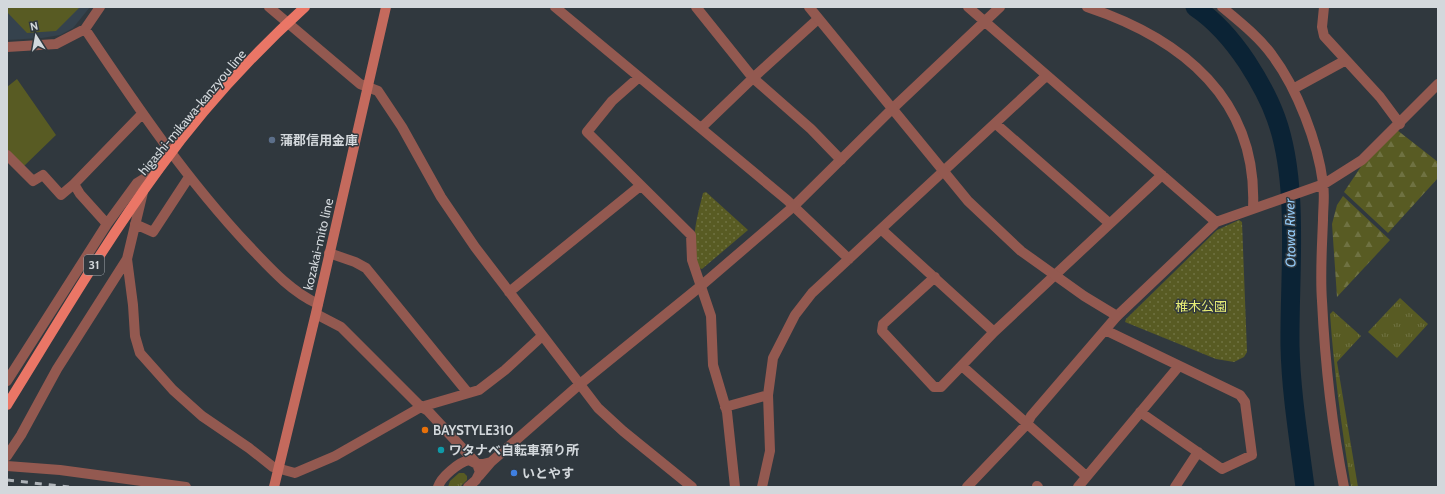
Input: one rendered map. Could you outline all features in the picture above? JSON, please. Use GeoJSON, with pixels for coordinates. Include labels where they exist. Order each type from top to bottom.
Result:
{"type":"FeatureCollection","features":[{"type":"Feature","properties":{"kind":"main road","name":"higashi-mikawa-kanzyou line"},"geometry":{"type":"LineString","coordinates":[[7,405],[95,263],[159,169],[227,87],[305,7]]}},
{"type":"Feature","properties":{"kind":"main road","name":"kozakai-mito line"},"geometry":{"type":"LineString","coordinates":[[274,487],[317,309],[386,7]]}},
{"type":"Feature","properties":{"kind":"street"},"geometry":{"type":"LineString","coordinates":[[7,47],[56,44],[85,29],[100,7]]}},
{"type":"Feature","properties":{"kind":"street"},"geometry":{"type":"LineString","coordinates":[[270,7],[360,84],[378,91],[402,128],[440,197],[509,292],[598,408],[623,431],[692,487]]}},
{"type":"Feature","properties":{"kind":"street"},"geometry":{"type":"LineString","coordinates":[[555,7],[638,78],[702,128],[794,206],[849,259]]}},
{"type":"Feature","properties":{"kind":"street"},"geometry":{"type":"LineString","coordinates":[[696,7],[753,78],[811,129],[842,160]]}},
{"type":"Feature","properties":{"kind":"street"},"geometry":{"type":"LineString","coordinates":[[809,7],[891,110],[968,201],[1021,251],[1054,275],[1117,316]]}},
{"type":"Feature","properties":{"kind":"street"},"geometry":{"type":"LineString","coordinates":[[968,7],[1216,222]]}},
{"type":"Feature","properties":{"kind":"street"},"geometry":{"type":"LineString","coordinates":[[468,487],[491,462],[580,384],[702,285],[794,206],[891,110],[1000,7]]}},
{"type":"Feature","properties":{"kind":"street"},"geometry":{"type":"LineString","coordinates":[[1087,7],[1117,19],[1168,45],[1207,77],[1229,106],[1242,131],[1252,168],[1255,208]]}},
{"type":"Feature","properties":{"kind":"street"},"geometry":{"type":"LineString","coordinates":[[1222,7],[1244,25],[1272,54],[1293,89],[1308,128],[1321,185],[1322,302],[1332,415],[1344,487]]}},
{"type":"Feature","properties":{"kind":"street"},"geometry":{"type":"LineString","coordinates":[[1324,7],[1322,27],[1324,36],[1380,97],[1400,124]]}},
{"type":"Feature","properties":{"kind":"street"},"geometry":{"type":"LineString","coordinates":[[702,128],[753,78],[818,19]]}},
{"type":"Feature","properties":{"kind":"street"},"geometry":{"type":"LineString","coordinates":[[85,29],[142,114],[171,153],[189,177],[234,229],[278,276],[341,327],[421,407],[428,411],[479,467],[478,476]]}},
{"type":"Feature","properties":{"kind":"street"},"geometry":{"type":"LineString","coordinates":[[1293,89],[1346,60]]}},
{"type":"Feature","properties":{"kind":"street"},"geometry":{"type":"LineString","coordinates":[[762,487],[770,451],[768,395],[773,358],[795,315],[812,293],[882,230],[1046,76]]}},
{"type":"Feature","properties":{"kind":"street"},"geometry":{"type":"LineString","coordinates":[[638,78],[612,101],[587,132],[691,235],[692,260],[702,285],[711,316],[713,365],[725,406],[735,487]]}},
{"type":"Feature","properties":{"kind":"street"},"geometry":{"type":"LineString","coordinates":[[967,487],[1027,424],[1031,416],[1117,316],[1216,222],[1321,185],[1362,160],[1400,124],[1438,84]]}},
{"type":"Feature","properties":{"kind":"street"},"geometry":{"type":"LineString","coordinates":[[7,155],[33,181],[43,175],[61,194],[74,184],[142,114]]}},
{"type":"Feature","properties":{"kind":"street"},"geometry":{"type":"LineString","coordinates":[[996,124],[1109,223]]}},
{"type":"Feature","properties":{"kind":"street"},"geometry":{"type":"LineString","coordinates":[[7,381],[107,224],[137,183],[159,169]]}},
{"type":"Feature","properties":{"kind":"street"},"geometry":{"type":"LineString","coordinates":[[935,277],[884,324],[882,331],[934,387],[941,387],[994,332],[1162,175]]}},
{"type":"Feature","properties":{"kind":"street"},"geometry":{"type":"LineString","coordinates":[[135,224],[153,232],[189,177]]}},
{"type":"Feature","properties":{"kind":"street"},"geometry":{"type":"LineString","coordinates":[[74,184],[80,194],[107,224]]}},
{"type":"Feature","properties":{"kind":"street"},"geometry":{"type":"LineString","coordinates":[[509,292],[640,186]]}},
{"type":"Feature","properties":{"kind":"street"},"geometry":{"type":"LineString","coordinates":[[7,456],[21,435],[57,369],[127,259],[142,192]]}},
{"type":"Feature","properties":{"kind":"street"},"geometry":{"type":"LineString","coordinates":[[882,230],[994,332]]}},
{"type":"Feature","properties":{"kind":"street"},"geometry":{"type":"LineString","coordinates":[[329,253],[355,262],[366,268],[468,393]]}},
{"type":"Feature","properties":{"kind":"street"},"geometry":{"type":"LineString","coordinates":[[127,259],[133,305],[135,336],[140,353],[173,390],[202,416],[279,470],[295,474],[328,459],[421,407],[479,390],[505,370],[542,336]]}},
{"type":"Feature","properties":{"kind":"street"},"geometry":{"type":"LineString","coordinates":[[1105,330],[1240,395],[1245,402],[1252,455],[1222,469],[1140,412]]}},
{"type":"Feature","properties":{"kind":"street"},"geometry":{"type":"LineString","coordinates":[[962,366],[1086,476]]}},
{"type":"Feature","properties":{"kind":"street"},"geometry":{"type":"LineString","coordinates":[[1078,487],[1179,366]]}},
{"type":"Feature","properties":{"kind":"street"},"geometry":{"type":"LineString","coordinates":[[725,406],[768,395]]}},
{"type":"Feature","properties":{"kind":"street"},"geometry":{"type":"LineString","coordinates":[[1175,487],[1198,452]]}},
{"type":"Feature","properties":{"kind":"street"},"geometry":{"type":"LineString","coordinates":[[438,487],[442,480],[468,455]]}},
{"type":"Feature","properties":{"kind":"street"},"geometry":{"type":"LineString","coordinates":[[460,463],[469,460],[476,464],[491,462]]}},
{"type":"Feature","properties":{"kind":"street"},"geometry":{"type":"LineString","coordinates":[[7,466],[60,470],[186,487]]}},
{"type":"Feature","properties":{"kind":"shaded area"},"geometry":{"type":"Polygon","coordinates":[[[7,7],[90,7],[73,28],[60,35],[42,38],[7,40],[7,7]]]}},
{"type":"Feature","properties":{"kind":"green space"},"geometry":{"type":"Polygon","coordinates":[[[7,7],[80,7],[56,31],[27,33],[7,12],[7,7]]]}},
{"type":"Feature","properties":{"kind":"green space"},"geometry":{"type":"Polygon","coordinates":[[[17,79],[56,135],[24,166],[7,149],[7,87],[17,79]]]}},
{"type":"Feature","properties":{"kind":"green space"},"geometry":{"type":"Polygon","coordinates":[[[1397,130],[1438,162],[1438,178],[1388,233],[1344,192],[1364,162],[1397,130]]]}},
{"type":"Feature","properties":{"kind":"green space"},"geometry":{"type":"Polygon","coordinates":[[[706,192],[748,230],[702,269],[699,268],[696,259],[694,240],[696,221],[703,193],[706,192]]]}},
{"type":"Feature","properties":{"kind":"green space"},"geometry":{"type":"Polygon","coordinates":[[[1343,196],[1390,240],[1337,297],[1332,224],[1337,205],[1343,196]]]}},
{"type":"Feature","properties":{"kind":"green space","name":"椎木公園"},"geometry":{"type":"Polygon","coordinates":[[[1239,220],[1242,222],[1247,352],[1244,357],[1234,362],[1216,359],[1125,322],[1126,319],[1217,230],[1239,220]]]}},
{"type":"Feature","properties":{"kind":"green space"},"geometry":{"type":"Polygon","coordinates":[[[1400,298],[1428,324],[1397,358],[1368,332],[1400,298]]]}},
{"type":"Feature","properties":{"kind":"green space"},"geometry":{"type":"Polygon","coordinates":[[[1333,311],[1361,336],[1337,362],[1358,487],[1351,487],[1344,444],[1330,314],[1333,311]]]}},
{"type":"Feature","properties":{"kind":"green space"},"geometry":{"type":"Polygon","coordinates":[[[459,473],[464,473],[467,476],[467,480],[460,487],[448,487],[450,481],[459,473]]]}},
{"type":"Feature","properties":{"kind":"waterway","name":"Otowa River"},"geometry":{"type":"LineString","coordinates":[[1195,7],[1224,32],[1247,62],[1270,103],[1283,144],[1291,201],[1290,346],[1292,381],[1305,487]]}},
{"type":"Feature","properties":{"kind":"railway"},"geometry":{"type":"LineString","coordinates":[[7,480],[69,487]]}},
{"type":"Feature","properties":{"kind":"place","name":"蒲郡信用金庫"},"geometry":{"type":"Point","coordinates":[272,140]}},
{"type":"Feature","properties":{"kind":"place","name":"BAYSTYLE310"},"geometry":{"type":"Point","coordinates":[425,430]}},
{"type":"Feature","properties":{"kind":"place","name":"ワタナベ自転車預り所"},"geometry":{"type":"Point","coordinates":[441,450]}},
{"type":"Feature","properties":{"kind":"place","name":"いとやす"},"geometry":{"type":"Point","coordinates":[514,473]}}]}
